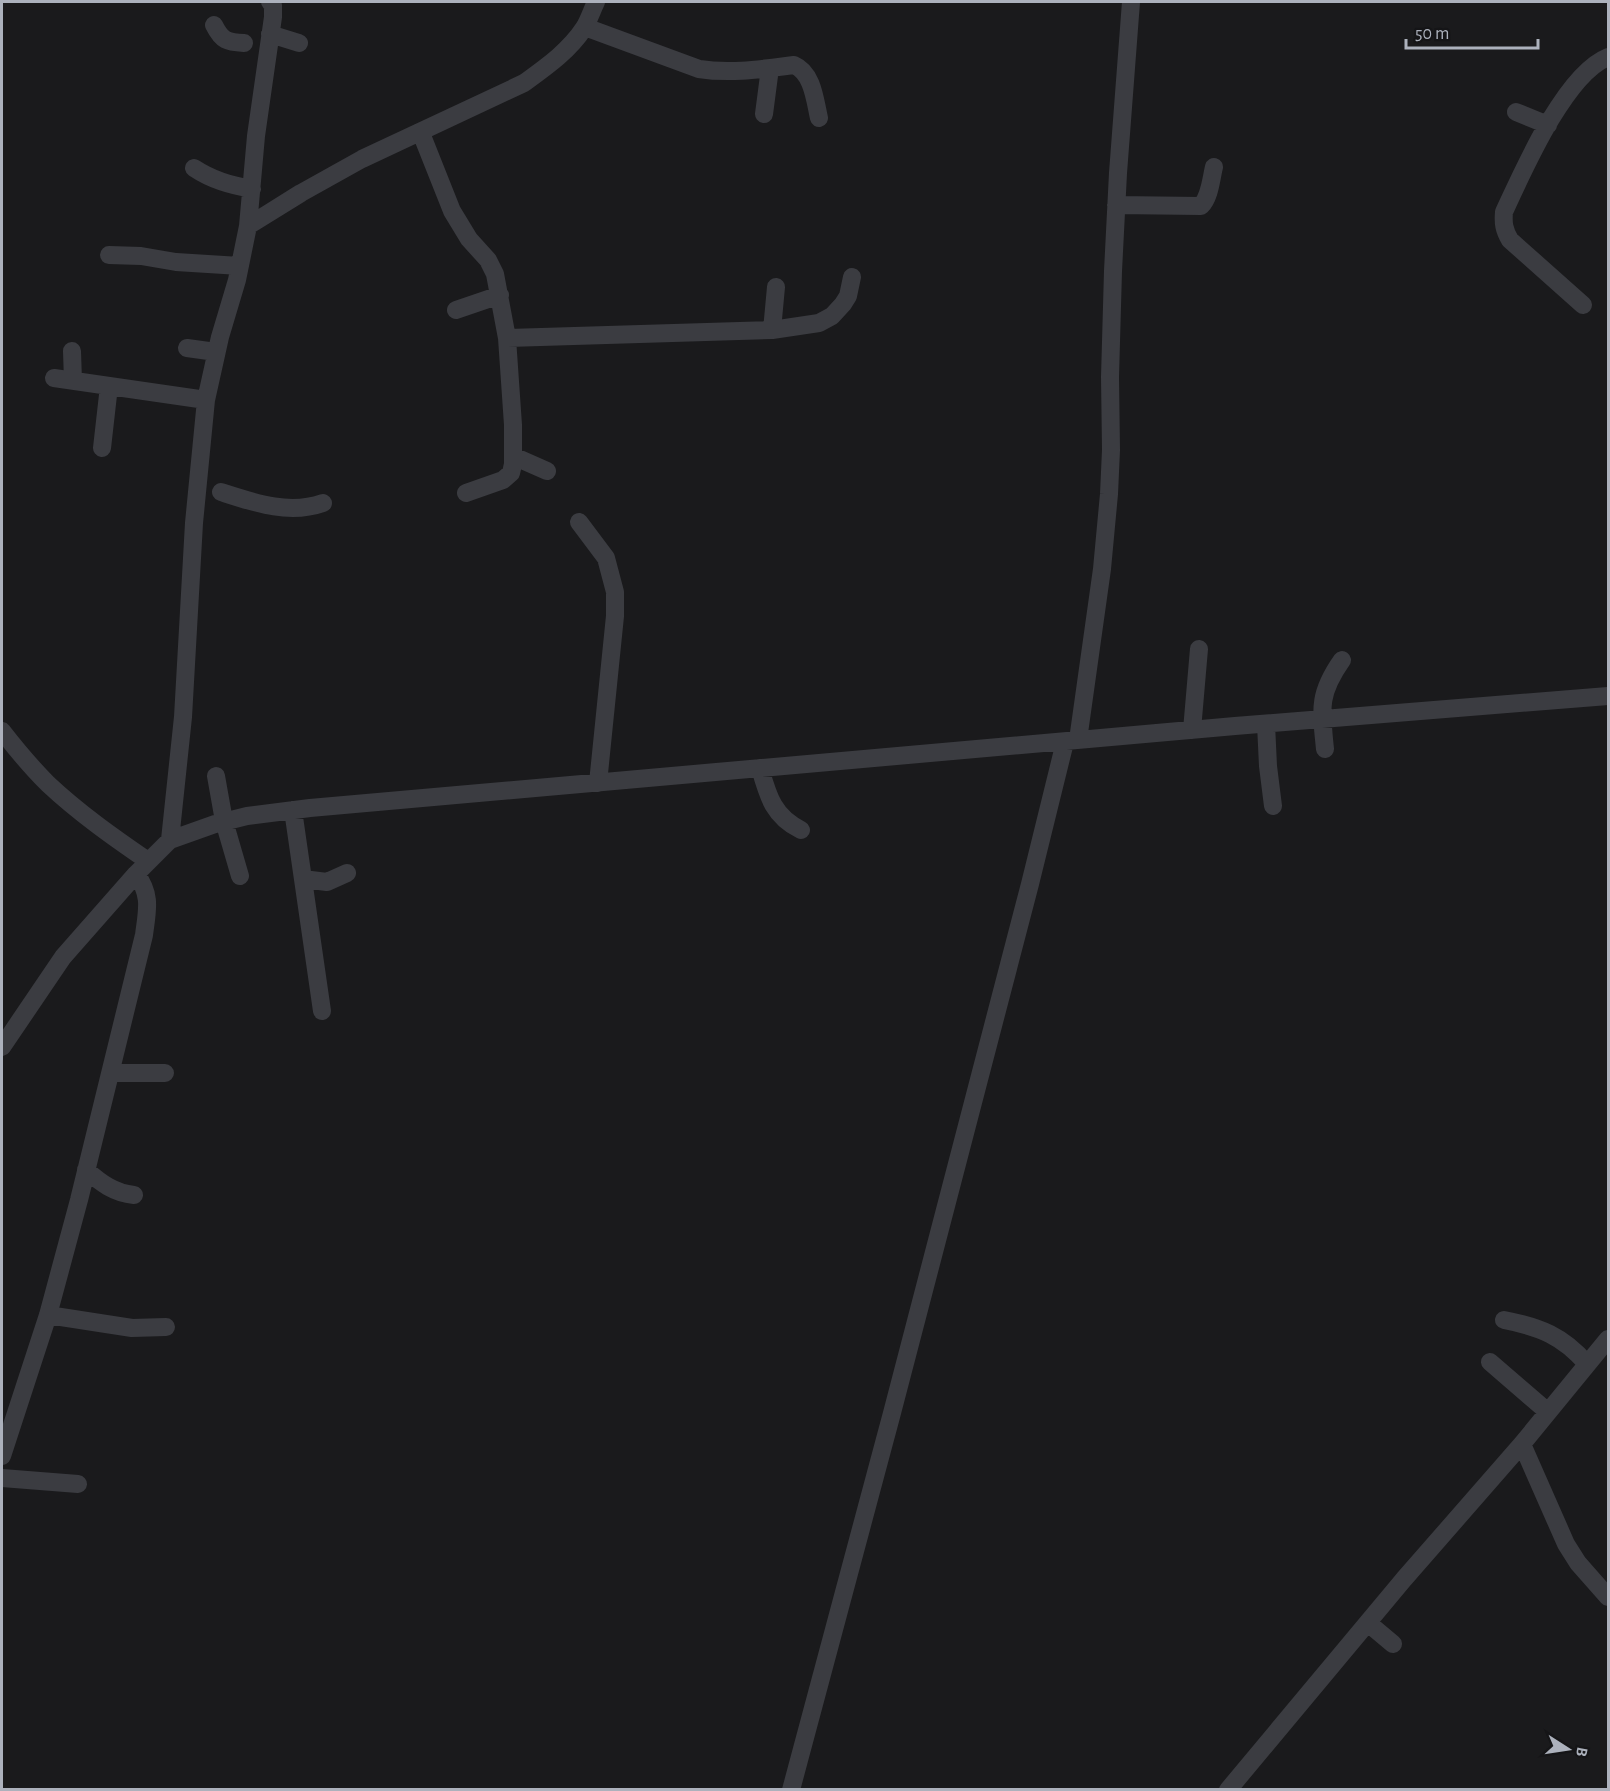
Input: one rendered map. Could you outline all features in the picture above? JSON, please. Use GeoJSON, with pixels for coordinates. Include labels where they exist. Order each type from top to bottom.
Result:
{"type":"FeatureCollection","features":[{"type":"Feature","properties":{"kind":"street"},"geometry":{"type":"LineString","coordinates":[[248,226],[333,175],[377,152],[524,83],[569,47],[585,27],[596,2]]}},
{"type":"Feature","properties":{"kind":"street"},"geometry":{"type":"LineString","coordinates":[[791,1790],[1027,896],[1071,741],[1102,569],[1111,450],[1111,347],[1116,205],[1131,2]]}},
{"type":"Feature","properties":{"kind":"street"},"geometry":{"type":"LineString","coordinates":[[170,840],[208,488],[206,400],[248,226],[258,125],[260,40],[274,3]]}},
{"type":"Feature","properties":{"kind":"street"},"geometry":{"type":"LineString","coordinates":[[214,25],[219,35],[226,41],[260,40],[299,43]]}},
{"type":"Feature","properties":{"kind":"street"},"geometry":{"type":"LineString","coordinates":[[585,27],[699,69],[715,72],[737,72],[794,65],[800,68],[809,79],[819,118]]}},
{"type":"Feature","properties":{"kind":"street"},"geometry":{"type":"LineString","coordinates":[[1583,305],[1510,240],[1504,232],[1503,221],[1504,213],[1530,155],[1548,125],[1576,84],[1592,67],[1608,57]]}},
{"type":"Feature","properties":{"kind":"street"},"geometry":{"type":"LineString","coordinates":[[765,114],[770,68]]}},
{"type":"Feature","properties":{"kind":"street"},"geometry":{"type":"LineString","coordinates":[[1516,112],[1548,125]]}},
{"type":"Feature","properties":{"kind":"street"},"geometry":{"type":"LineString","coordinates":[[421,133],[452,210],[469,239],[488,260],[495,274],[507,338],[513,425],[511,473],[503,480],[466,493]]}},
{"type":"Feature","properties":{"kind":"street"},"geometry":{"type":"LineString","coordinates":[[1116,205],[1201,206],[1205,202],[1214,167]]}},
{"type":"Feature","properties":{"kind":"street"},"geometry":{"type":"LineString","coordinates":[[194,168],[216,181],[252,189]]}},
{"type":"Feature","properties":{"kind":"street"},"geometry":{"type":"LineString","coordinates":[[109,255],[240,266]]}},
{"type":"Feature","properties":{"kind":"street"},"geometry":{"type":"LineString","coordinates":[[507,338],[772,330],[819,323],[832,316],[848,296],[852,277]]}},
{"type":"Feature","properties":{"kind":"street"},"geometry":{"type":"LineString","coordinates":[[772,330],[776,287]]}},
{"type":"Feature","properties":{"kind":"street"},"geometry":{"type":"LineString","coordinates":[[456,310],[500,296]]}},
{"type":"Feature","properties":{"kind":"street"},"geometry":{"type":"LineString","coordinates":[[187,348],[216,352]]}},
{"type":"Feature","properties":{"kind":"street"},"geometry":{"type":"LineString","coordinates":[[72,351],[73,381]]}},
{"type":"Feature","properties":{"kind":"street"},"geometry":{"type":"LineString","coordinates":[[54,378],[206,400]]}},
{"type":"Feature","properties":{"kind":"street"},"geometry":{"type":"LineString","coordinates":[[102,448],[109,386]]}},
{"type":"Feature","properties":{"kind":"street"},"geometry":{"type":"LineString","coordinates":[[513,456],[547,471]]}},
{"type":"Feature","properties":{"kind":"street"},"geometry":{"type":"LineString","coordinates":[[208,488],[265,506],[299,508],[324,502]]}},
{"type":"Feature","properties":{"kind":"street"},"geometry":{"type":"LineString","coordinates":[[579,522],[606,558],[615,592],[615,616],[598,783]]}},
{"type":"Feature","properties":{"kind":"street"},"geometry":{"type":"LineString","coordinates":[[1192,730],[1199,649]]}},
{"type":"Feature","properties":{"kind":"street"},"geometry":{"type":"LineString","coordinates":[[1325,749],[1322,702],[1330,676],[1342,660]]}},
{"type":"Feature","properties":{"kind":"street"},"geometry":{"type":"LineString","coordinates":[[2,1047],[63,957],[148,861],[170,840],[224,821],[293,810],[1266,723],[1608,696]]}},
{"type":"Feature","properties":{"kind":"street"},"geometry":{"type":"LineString","coordinates":[[1266,723],[1268,766],[1274,806]]}},
{"type":"Feature","properties":{"kind":"street"},"geometry":{"type":"LineString","coordinates":[[2,731],[48,783],[75,808],[102,830],[148,861]]}},
{"type":"Feature","properties":{"kind":"street"},"geometry":{"type":"LineString","coordinates":[[760,768],[767,793],[780,816],[790,825],[801,830]]}},
{"type":"Feature","properties":{"kind":"street"},"geometry":{"type":"LineString","coordinates":[[216,776],[224,821],[240,876]]}},
{"type":"Feature","properties":{"kind":"street"},"geometry":{"type":"LineString","coordinates":[[293,810],[322,1011]]}},
{"type":"Feature","properties":{"kind":"street"},"geometry":{"type":"LineString","coordinates":[[303,879],[327,882],[347,873]]}},
{"type":"Feature","properties":{"kind":"street"},"geometry":{"type":"LineString","coordinates":[[2,1456],[48,1315],[144,935],[147,913],[146,890],[136,874]]}},
{"type":"Feature","properties":{"kind":"street"},"geometry":{"type":"LineString","coordinates":[[111,1072],[165,1073]]}},
{"type":"Feature","properties":{"kind":"street"},"geometry":{"type":"LineString","coordinates":[[86,1170],[109,1188],[123,1194],[134,1195]]}},
{"type":"Feature","properties":{"kind":"street"},"geometry":{"type":"LineString","coordinates":[[48,1315],[111,1326],[166,1328]]}},
{"type":"Feature","properties":{"kind":"street"},"geometry":{"type":"LineString","coordinates":[[1504,1320],[1544,1330],[1570,1346],[1587,1364]]}},
{"type":"Feature","properties":{"kind":"street"},"geometry":{"type":"LineString","coordinates":[[1228,1790],[1522,1444],[1608,1339]]}},
{"type":"Feature","properties":{"kind":"street"},"geometry":{"type":"LineString","coordinates":[[1490,1362],[1548,1412]]}},
{"type":"Feature","properties":{"kind":"street"},"geometry":{"type":"LineString","coordinates":[[1522,1444],[1566,1544],[1578,1563],[1608,1597]]}},
{"type":"Feature","properties":{"kind":"street"},"geometry":{"type":"LineString","coordinates":[[2,1478],[78,1484]]}},
{"type":"Feature","properties":{"kind":"street"},"geometry":{"type":"LineString","coordinates":[[1368,1623],[1393,1644]]}}]}
